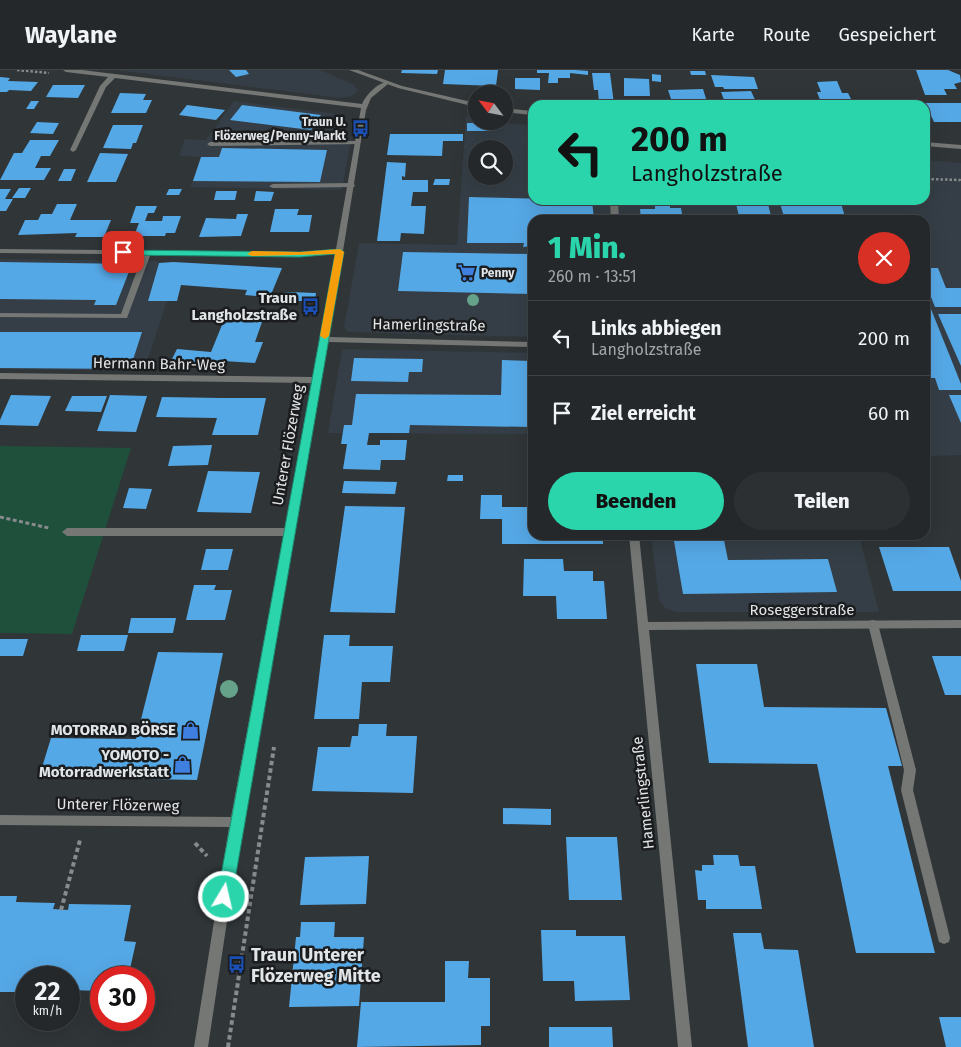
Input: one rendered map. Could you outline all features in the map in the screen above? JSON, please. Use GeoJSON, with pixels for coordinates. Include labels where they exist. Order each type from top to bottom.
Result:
{"type":"FeatureCollection","features":[{"type":"Feature","properties":{"kind":"street"},"geometry":{"type":"LineString","coordinates":[[66,70],[364,106],[375,90],[386,83]]}},
{"type":"Feature","properties":{"kind":"street"},"geometry":{"type":"LineString","coordinates":[[356,71],[386,83],[468,103]]}},
{"type":"Feature","properties":{"kind":"street"},"geometry":{"type":"LineString","coordinates":[[72,150],[103,86],[113,76]]}},
{"type":"Feature","properties":{"kind":"street","name":"Unterer Flözerweg"},"geometry":{"type":"LineString","coordinates":[[201,1047],[236,822],[340,252],[364,106]]}},
{"type":"Feature","properties":{"kind":"street"},"geometry":{"type":"LineString","coordinates":[[513,111],[528,113]]}},
{"type":"Feature","properties":{"kind":"street"},"geometry":{"type":"LineString","coordinates":[[210,144],[358,143]]}},
{"type":"Feature","properties":{"kind":"street"},"geometry":{"type":"LineString","coordinates":[[930,144],[961,147]]}},
{"type":"Feature","properties":{"kind":"street"},"geometry":{"type":"LineString","coordinates":[[273,186],[351,185]]}},
{"type":"Feature","properties":{"kind":"street"},"geometry":{"type":"LineString","coordinates":[[0,251],[300,254],[340,252]]}},
{"type":"Feature","properties":{"kind":"street"},"geometry":{"type":"LineString","coordinates":[[0,315],[124,316],[146,253]]}},
{"type":"Feature","properties":{"kind":"street","name":"Hamerlingstraße"},"geometry":{"type":"LineString","coordinates":[[324,339],[528,344]]}},
{"type":"Feature","properties":{"kind":"street","name":"Hermann Bahr-Weg"},"geometry":{"type":"LineString","coordinates":[[0,376],[317,380]]}},
{"type":"Feature","properties":{"kind":"street"},"geometry":{"type":"LineString","coordinates":[[67,532],[289,532]]}},
{"type":"Feature","properties":{"kind":"street","name":"Hamerlingstraße"},"geometry":{"type":"LineString","coordinates":[[635,540],[685,1047]]}},
{"type":"Feature","properties":{"kind":"street"},"geometry":{"type":"LineString","coordinates":[[873,624],[910,770],[907,790],[944,938]]}},
{"type":"Feature","properties":{"kind":"street","name":"Roseggerstraße"},"geometry":{"type":"LineString","coordinates":[[644,626],[961,624]]}},
{"type":"Feature","properties":{"kind":"street","name":"Unterer Flözerweg"},"geometry":{"type":"LineString","coordinates":[[0,820],[236,822]]}},
{"type":"Feature","properties":{"kind":"path"},"geometry":{"type":"LineString","coordinates":[[930,179],[960,180],[961,182]]}},
{"type":"Feature","properties":{"kind":"path"},"geometry":{"type":"LineString","coordinates":[[0,517],[67,532]]}},
{"type":"Feature","properties":{"kind":"path"},"geometry":{"type":"LineString","coordinates":[[72,839],[90,839]]}},
{"type":"Feature","properties":{"kind":"path"},"geometry":{"type":"LineString","coordinates":[[61,910],[80,839]]}},
{"type":"Feature","properties":{"kind":"path"},"geometry":{"type":"LineString","coordinates":[[190,841],[205,852],[210,862]]}},
{"type":"Feature","properties":{"kind":"shaded area"},"geometry":{"type":"Polygon","coordinates":[[[116,70],[320,70],[353,84],[358,91],[352,96],[341,98],[116,70]]]}},
{"type":"Feature","properties":{"kind":"shaded area"},"geometry":{"type":"Polygon","coordinates":[[[234,101],[336,114],[331,138],[351,139],[342,190],[190,187],[201,157],[179,156],[185,139],[206,140],[234,101]]]}},
{"type":"Feature","properties":{"kind":"shaded area"},"geometry":{"type":"Polygon","coordinates":[[[466,116],[468,116],[468,130],[513,130],[513,124],[528,125],[528,205],[930,205],[930,160],[961,163],[961,455],[930,456],[930,215],[528,215],[528,337],[348,332],[344,327],[359,243],[457,245],[466,116]]]}},
{"type":"Feature","properties":{"kind":"shaded area"},"geometry":{"type":"Polygon","coordinates":[[[0,259],[159,261],[148,300],[167,301],[144,371],[0,369],[0,259]]]}},
{"type":"Feature","properties":{"kind":"shaded area"},"geometry":{"type":"Polygon","coordinates":[[[342,349],[528,353],[528,434],[328,433],[342,349]]]}},
{"type":"Feature","properties":{"kind":"shaded area"},"geometry":{"type":"Polygon","coordinates":[[[652,540],[860,540],[879,612],[676,612],[665,608],[659,600],[652,540]]]}},
{"type":"Feature","properties":{"kind":"green space"},"geometry":{"type":"Polygon","coordinates":[[[0,446],[131,448],[72,634],[0,633],[0,446]]]}},
{"type":"Feature","properties":{"kind":"building"},"geometry":{"type":"Polygon","coordinates":[[[229,70],[246,70],[249,74],[236,77],[229,70]]]}},
{"type":"Feature","properties":{"kind":"building"},"geometry":{"type":"Polygon","coordinates":[[[402,70],[438,70],[437,74],[401,73],[402,70]]]}},
{"type":"Feature","properties":{"kind":"building"},"geometry":{"type":"Polygon","coordinates":[[[445,70],[498,70],[496,85],[443,84],[445,70]]]}},
{"type":"Feature","properties":{"kind":"building"},"geometry":{"type":"Polygon","coordinates":[[[537,70],[588,71],[588,75],[570,73],[570,78],[558,78],[558,83],[548,83],[549,73],[537,73],[537,70]]]}},
{"type":"Feature","properties":{"kind":"building"},"geometry":{"type":"Polygon","coordinates":[[[916,70],[948,70],[960,75],[961,82],[954,84],[957,89],[944,89],[947,95],[925,95],[916,70]]]}},
{"type":"Feature","properties":{"kind":"building"},"geometry":{"type":"Polygon","coordinates":[[[690,71],[705,71],[706,75],[691,75],[690,71]]]}},
{"type":"Feature","properties":{"kind":"building"},"geometry":{"type":"Polygon","coordinates":[[[592,73],[610,73],[613,100],[599,100],[598,90],[594,90],[592,73]]]}},
{"type":"Feature","properties":{"kind":"building"},"geometry":{"type":"Polygon","coordinates":[[[652,74],[661,75],[661,82],[652,81],[652,74]]]}},
{"type":"Feature","properties":{"kind":"building"},"geometry":{"type":"Polygon","coordinates":[[[711,75],[754,77],[758,89],[724,89],[723,87],[715,87],[711,75]]]}},
{"type":"Feature","properties":{"kind":"building"},"geometry":{"type":"Polygon","coordinates":[[[0,77],[10,78],[8,81],[38,82],[31,91],[9,90],[7,92],[0,92],[0,77]]]}},
{"type":"Feature","properties":{"kind":"building"},"geometry":{"type":"Polygon","coordinates":[[[515,78],[540,78],[540,90],[515,89],[515,78]]]}},
{"type":"Feature","properties":{"kind":"building"},"geometry":{"type":"Polygon","coordinates":[[[624,78],[649,79],[650,96],[624,96],[624,78]]]}},
{"type":"Feature","properties":{"kind":"building"},"geometry":{"type":"Polygon","coordinates":[[[837,81],[842,93],[848,93],[852,100],[820,100],[817,92],[821,92],[817,82],[837,81]]]}},
{"type":"Feature","properties":{"kind":"building"},"geometry":{"type":"Polygon","coordinates":[[[53,85],[85,85],[78,98],[46,97],[53,85]]]}},
{"type":"Feature","properties":{"kind":"building"},"geometry":{"type":"Polygon","coordinates":[[[703,89],[706,100],[671,100],[668,90],[703,89]]]}},
{"type":"Feature","properties":{"kind":"building"},"geometry":{"type":"Polygon","coordinates":[[[751,91],[755,100],[724,100],[721,92],[751,91]]]}},
{"type":"Feature","properties":{"kind":"building"},"geometry":{"type":"Polygon","coordinates":[[[120,93],[146,94],[143,100],[152,100],[146,113],[111,113],[120,93]]]}},
{"type":"Feature","properties":{"kind":"building"},"geometry":{"type":"Polygon","coordinates":[[[31,101],[39,101],[34,109],[26,109],[31,101]]]}},
{"type":"Feature","properties":{"kind":"building"},"geometry":{"type":"Polygon","coordinates":[[[930,103],[961,103],[961,122],[934,122],[930,114],[930,103]]]}},
{"type":"Feature","properties":{"kind":"building"},"geometry":{"type":"Polygon","coordinates":[[[187,105],[225,110],[216,120],[179,115],[187,105]]]}},
{"type":"Feature","properties":{"kind":"building"},"geometry":{"type":"Polygon","coordinates":[[[242,105],[321,115],[311,130],[230,120],[242,105]]]}},
{"type":"Feature","properties":{"kind":"building"},"geometry":{"type":"Polygon","coordinates":[[[37,122],[59,123],[53,134],[30,133],[37,122]]]}},
{"type":"Feature","properties":{"kind":"building"},"geometry":{"type":"Polygon","coordinates":[[[467,123],[468,130],[492,130],[492,131],[467,131],[467,123]]]}},
{"type":"Feature","properties":{"kind":"building"},"geometry":{"type":"Polygon","coordinates":[[[113,125],[143,125],[136,143],[133,143],[131,149],[103,148],[113,125]]]}},
{"type":"Feature","properties":{"kind":"building"},"geometry":{"type":"Polygon","coordinates":[[[390,134],[463,134],[463,141],[443,141],[442,156],[387,155],[390,134]]]}},
{"type":"Feature","properties":{"kind":"building"},"geometry":{"type":"Polygon","coordinates":[[[30,140],[59,140],[50,156],[41,156],[35,168],[51,168],[44,180],[0,180],[14,153],[22,153],[30,140]]]}},
{"type":"Feature","properties":{"kind":"building"},"geometry":{"type":"Polygon","coordinates":[[[222,148],[327,150],[320,182],[193,181],[201,157],[219,157],[222,148]]]}},
{"type":"Feature","properties":{"kind":"building"},"geometry":{"type":"Polygon","coordinates":[[[100,153],[128,154],[116,182],[87,182],[100,153]]]}},
{"type":"Feature","properties":{"kind":"building"},"geometry":{"type":"Polygon","coordinates":[[[387,162],[406,163],[405,177],[402,176],[402,180],[428,180],[428,192],[413,192],[411,206],[426,206],[424,234],[401,233],[400,241],[377,241],[387,162]]]}},
{"type":"Feature","properties":{"kind":"building"},"geometry":{"type":"Polygon","coordinates":[[[64,169],[76,169],[71,181],[58,181],[64,169]]]}},
{"type":"Feature","properties":{"kind":"building"},"geometry":{"type":"Polygon","coordinates":[[[435,179],[450,179],[449,185],[433,185],[435,179]]]}},
{"type":"Feature","properties":{"kind":"building"},"geometry":{"type":"Polygon","coordinates":[[[19,188],[31,188],[25,198],[12,198],[19,188]]]}},
{"type":"Feature","properties":{"kind":"building"},"geometry":{"type":"Polygon","coordinates":[[[0,189],[11,189],[5,199],[13,199],[6,211],[0,211],[0,189]]]}},
{"type":"Feature","properties":{"kind":"building"},"geometry":{"type":"Polygon","coordinates":[[[169,189],[182,189],[179,195],[166,195],[169,189]]]}},
{"type":"Feature","properties":{"kind":"building"},"geometry":{"type":"Polygon","coordinates":[[[216,191],[237,191],[235,200],[214,200],[216,191]]]}},
{"type":"Feature","properties":{"kind":"building"},"geometry":{"type":"Polygon","coordinates":[[[256,191],[274,192],[271,201],[254,201],[256,191]]]}},
{"type":"Feature","properties":{"kind":"building"},"geometry":{"type":"Polygon","coordinates":[[[469,197],[528,198],[528,205],[592,205],[594,215],[528,215],[528,246],[523,247],[524,243],[467,243],[469,197]]]}},
{"type":"Feature","properties":{"kind":"building"},"geometry":{"type":"Polygon","coordinates":[[[57,204],[77,204],[70,220],[111,220],[104,237],[75,237],[77,233],[18,235],[25,220],[38,220],[41,214],[52,214],[57,204]]]}},
{"type":"Feature","properties":{"kind":"building"},"geometry":{"type":"Polygon","coordinates":[[[655,205],[670,205],[670,208],[681,208],[682,214],[689,215],[641,215],[640,209],[655,209],[655,205]]]}},
{"type":"Feature","properties":{"kind":"building"},"geometry":{"type":"Polygon","coordinates":[[[736,205],[768,205],[771,215],[739,215],[736,205]]]}},
{"type":"Feature","properties":{"kind":"building"},"geometry":{"type":"Polygon","coordinates":[[[780,205],[842,205],[844,215],[784,215],[780,205]]]}},
{"type":"Feature","properties":{"kind":"building"},"geometry":{"type":"Polygon","coordinates":[[[136,206],[157,206],[154,213],[148,213],[145,221],[162,221],[163,216],[181,216],[175,233],[166,233],[165,236],[134,236],[139,223],[130,223],[136,206]]]}},
{"type":"Feature","properties":{"kind":"building"},"geometry":{"type":"Polygon","coordinates":[[[275,209],[299,209],[297,215],[312,215],[309,232],[270,232],[275,209]]]}},
{"type":"Feature","properties":{"kind":"building"},"geometry":{"type":"Polygon","coordinates":[[[237,214],[248,214],[241,236],[199,237],[206,218],[236,219],[237,214]]]}},
{"type":"Feature","properties":{"kind":"building","name":"Penny"},"geometry":{"type":"Polygon","coordinates":[[[403,252],[528,254],[528,294],[398,291],[403,252]]]}},
{"type":"Feature","properties":{"kind":"building"},"geometry":{"type":"Polygon","coordinates":[[[0,262],[132,264],[116,305],[94,305],[96,300],[0,299],[0,262]]]}},
{"type":"Feature","properties":{"kind":"building"},"geometry":{"type":"Polygon","coordinates":[[[173,262],[282,268],[270,297],[245,295],[247,290],[181,285],[177,301],[148,301],[159,263],[173,262]]]}},
{"type":"Feature","properties":{"kind":"building"},"geometry":{"type":"Polygon","coordinates":[[[930,268],[938,268],[946,288],[961,288],[961,307],[935,307],[930,294],[930,268]]]}},
{"type":"Feature","properties":{"kind":"building"},"geometry":{"type":"Polygon","coordinates":[[[290,292],[316,293],[315,301],[273,301],[275,294],[290,292]]]}},
{"type":"Feature","properties":{"kind":"building"},"geometry":{"type":"Polygon","coordinates":[[[930,306],[961,384],[961,390],[939,390],[935,378],[930,378],[930,306]]]}},
{"type":"Feature","properties":{"kind":"building"},"geometry":{"type":"Polygon","coordinates":[[[938,314],[961,314],[961,366],[938,314]]]}},
{"type":"Feature","properties":{"kind":"building"},"geometry":{"type":"Polygon","coordinates":[[[224,320],[262,322],[255,342],[263,342],[255,363],[207,360],[204,368],[169,365],[177,349],[211,352],[224,320]]]}},
{"type":"Feature","properties":{"kind":"building"},"geometry":{"type":"Polygon","coordinates":[[[0,332],[142,332],[130,369],[0,368],[0,332]]]}},
{"type":"Feature","properties":{"kind":"building"},"geometry":{"type":"Polygon","coordinates":[[[354,358],[423,359],[422,372],[409,372],[408,382],[351,381],[354,358]]]}},
{"type":"Feature","properties":{"kind":"building"},"geometry":{"type":"Polygon","coordinates":[[[502,360],[528,361],[528,427],[410,425],[409,433],[369,433],[367,445],[380,445],[380,440],[407,440],[405,460],[381,460],[380,470],[343,469],[347,444],[341,444],[344,425],[352,425],[356,394],[501,395],[502,360]]]}},
{"type":"Feature","properties":{"kind":"building"},"geometry":{"type":"Polygon","coordinates":[[[11,395],[51,396],[38,426],[0,425],[0,420],[11,395]]]}},
{"type":"Feature","properties":{"kind":"building"},"geometry":{"type":"Polygon","coordinates":[[[110,395],[147,396],[136,432],[97,431],[110,395]]]}},
{"type":"Feature","properties":{"kind":"building"},"geometry":{"type":"Polygon","coordinates":[[[949,395],[961,395],[961,423],[949,395]]]}},
{"type":"Feature","properties":{"kind":"building"},"geometry":{"type":"Polygon","coordinates":[[[72,396],[107,396],[101,412],[65,411],[72,396]]]}},
{"type":"Feature","properties":{"kind":"building"},"geometry":{"type":"Polygon","coordinates":[[[162,397],[266,398],[258,435],[212,435],[217,418],[156,417],[162,397]]]}},
{"type":"Feature","properties":{"kind":"building"},"geometry":{"type":"Polygon","coordinates":[[[212,445],[208,465],[168,466],[173,446],[212,445]]]}},
{"type":"Feature","properties":{"kind":"building"},"geometry":{"type":"Polygon","coordinates":[[[208,471],[260,472],[251,513],[197,512],[208,471]]]}},
{"type":"Feature","properties":{"kind":"building"},"geometry":{"type":"Polygon","coordinates":[[[448,475],[463,475],[463,481],[447,481],[448,475]]]}},
{"type":"Feature","properties":{"kind":"building"},"geometry":{"type":"Polygon","coordinates":[[[344,481],[397,482],[395,494],[342,493],[344,481]]]}},
{"type":"Feature","properties":{"kind":"building"},"geometry":{"type":"Polygon","coordinates":[[[129,488],[152,489],[146,509],[123,508],[129,488]]]}},
{"type":"Feature","properties":{"kind":"building"},"geometry":{"type":"Polygon","coordinates":[[[481,495],[502,495],[502,507],[528,507],[528,540],[603,540],[603,544],[502,544],[502,519],[480,519],[481,495]]]}},
{"type":"Feature","properties":{"kind":"building"},"geometry":{"type":"Polygon","coordinates":[[[345,506],[405,507],[395,613],[330,612],[345,506]]]}},
{"type":"Feature","properties":{"kind":"building"},"geometry":{"type":"Polygon","coordinates":[[[674,540],[724,540],[728,560],[828,559],[837,592],[683,594],[674,540]]]}},
{"type":"Feature","properties":{"kind":"building"},"geometry":{"type":"Polygon","coordinates":[[[879,547],[949,547],[961,581],[961,591],[893,591],[879,547]]]}},
{"type":"Feature","properties":{"kind":"building"},"geometry":{"type":"Polygon","coordinates":[[[206,549],[233,549],[228,570],[201,570],[206,549]]]}},
{"type":"Feature","properties":{"kind":"building"},"geometry":{"type":"Polygon","coordinates":[[[524,559],[563,559],[564,571],[593,571],[593,581],[604,581],[607,619],[557,619],[556,596],[523,596],[524,559]]]}},
{"type":"Feature","properties":{"kind":"building"},"geometry":{"type":"Polygon","coordinates":[[[194,585],[216,585],[214,590],[232,590],[225,620],[186,620],[194,585]]]}},
{"type":"Feature","properties":{"kind":"building"},"geometry":{"type":"Polygon","coordinates":[[[131,618],[176,618],[173,633],[128,633],[131,618]]]}},
{"type":"Feature","properties":{"kind":"building"},"geometry":{"type":"Polygon","coordinates":[[[81,635],[128,635],[124,651],[77,651],[81,635]]]}},
{"type":"Feature","properties":{"kind":"building"},"geometry":{"type":"Polygon","coordinates":[[[324,635],[350,635],[349,646],[393,646],[390,682],[362,682],[359,719],[314,719],[324,635]]]}},
{"type":"Feature","properties":{"kind":"building"},"geometry":{"type":"Polygon","coordinates":[[[0,639],[28,639],[23,656],[0,656],[0,639]]]}},
{"type":"Feature","properties":{"kind":"building"},"geometry":{"type":"Polygon","coordinates":[[[158,652],[223,653],[197,780],[39,777],[51,738],[136,739],[158,652]]]}},
{"type":"Feature","properties":{"kind":"building"},"geometry":{"type":"Polygon","coordinates":[[[932,656],[961,656],[961,695],[945,695],[932,656]]]}},
{"type":"Feature","properties":{"kind":"building"},"geometry":{"type":"Polygon","coordinates":[[[696,664],[757,664],[764,707],[886,708],[902,766],[888,766],[935,953],[856,953],[817,764],[709,763],[696,664]]]}},
{"type":"Feature","properties":{"kind":"building"},"geometry":{"type":"Polygon","coordinates":[[[359,724],[387,724],[386,736],[417,736],[413,793],[312,791],[318,747],[350,747],[352,736],[358,736],[359,724]]]}},
{"type":"Feature","properties":{"kind":"building"},"geometry":{"type":"Polygon","coordinates":[[[503,808],[551,809],[551,825],[503,824],[503,808]]]}},
{"type":"Feature","properties":{"kind":"building"},"geometry":{"type":"Polygon","coordinates":[[[566,837],[617,837],[622,900],[569,900],[566,837]]]}},
{"type":"Feature","properties":{"kind":"building"},"geometry":{"type":"Polygon","coordinates":[[[713,855],[738,855],[740,866],[755,866],[762,909],[706,909],[706,900],[698,900],[695,870],[702,871],[702,865],[714,865],[713,855]]]}},
{"type":"Feature","properties":{"kind":"building"},"geometry":{"type":"Polygon","coordinates":[[[369,856],[366,904],[300,905],[305,857],[369,856]]]}},
{"type":"Feature","properties":{"kind":"building"},"geometry":{"type":"Polygon","coordinates":[[[0,896],[17,896],[16,902],[55,903],[53,909],[68,910],[69,904],[131,905],[124,941],[136,942],[131,966],[90,966],[90,991],[80,990],[80,966],[15,966],[15,992],[0,992],[0,896]]]}},
{"type":"Feature","properties":{"kind":"building"},"geometry":{"type":"Polygon","coordinates":[[[301,922],[335,922],[334,937],[364,937],[359,1006],[289,1007],[296,937],[300,937],[301,922]]]}},
{"type":"Feature","properties":{"kind":"building"},"geometry":{"type":"Polygon","coordinates":[[[541,930],[576,930],[576,936],[625,936],[630,1000],[575,1001],[574,981],[543,981],[541,930]]]}},
{"type":"Feature","properties":{"kind":"building"},"geometry":{"type":"Polygon","coordinates":[[[733,933],[761,933],[764,949],[798,950],[814,1047],[748,1047],[733,933]]]}},
{"type":"Feature","properties":{"kind":"building"},"geometry":{"type":"Polygon","coordinates":[[[445,961],[469,961],[468,978],[490,978],[490,1026],[481,1026],[481,1045],[357,1047],[361,1002],[445,1002],[445,961]]]}},
{"type":"Feature","properties":{"kind":"building"},"geometry":{"type":"Polygon","coordinates":[[[939,1017],[961,1017],[961,1047],[946,1047],[939,1017]]]}},
{"type":"Feature","properties":{"kind":"building"},"geometry":{"type":"Polygon","coordinates":[[[549,1027],[612,1027],[613,1047],[549,1047],[549,1027]]]}},
{"type":"Feature","properties":{"kind":"slow traffic"},"geometry":{"type":"LineString","coordinates":[[252,254],[340,252],[325,336]]}},
{"type":"Feature","properties":{"kind":"place","name":"Traun U. Flözerweg/Penny-Markt"},"geometry":{"type":"Point","coordinates":[360,129]}},
{"type":"Feature","properties":{"kind":"place","name":"Penny"},"geometry":{"type":"Point","coordinates":[467,273]}},
{"type":"Feature","properties":{"kind":"place","name":"Traun Langholzstraße"},"geometry":{"type":"Point","coordinates":[311,307]}},
{"type":"Feature","properties":{"kind":"place","name":"MOTORRAD BÖRSE"},"geometry":{"type":"Point","coordinates":[190,730]}},
{"type":"Feature","properties":{"kind":"place","name":"YOMOTO - Motorradwerkstatt"},"geometry":{"type":"Point","coordinates":[183,764]}},
{"type":"Feature","properties":{"kind":"place","name":"Traun Unterer Flözerweg Mitte"},"geometry":{"type":"Point","coordinates":[237,965]}},
{"type":"Feature","properties":{"kind":"route"},"geometry":{"type":"LineString","coordinates":[[123,252],[300,254],[340,252],[224,897]]}}]}
